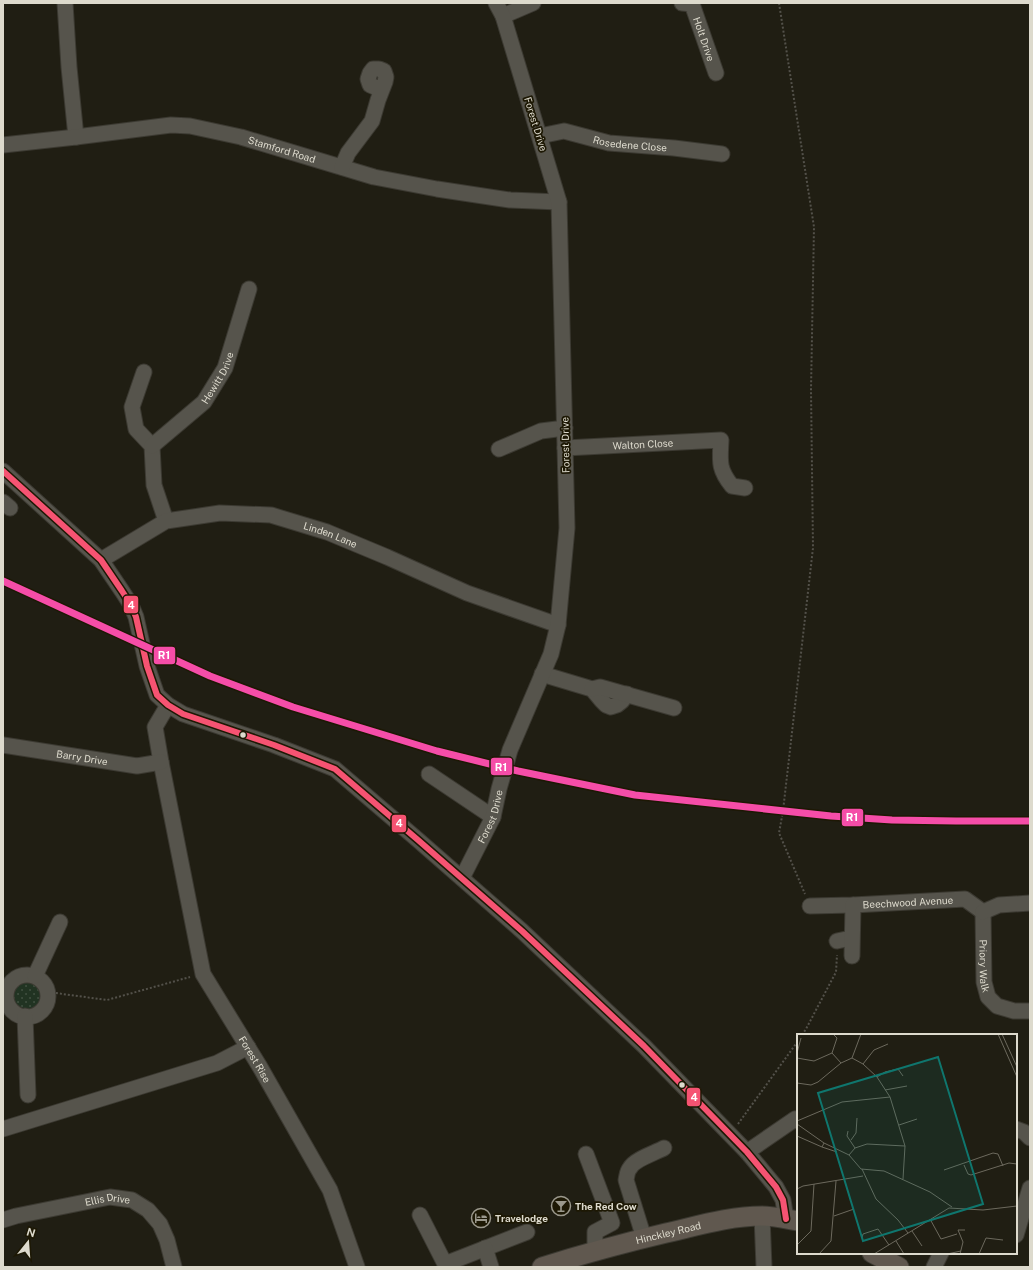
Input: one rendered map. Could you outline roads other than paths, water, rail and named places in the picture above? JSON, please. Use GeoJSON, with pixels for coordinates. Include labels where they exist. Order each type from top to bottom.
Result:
{"type":"FeatureCollection","features":[{"type":"Feature","properties":{"kind":"main road","name":"Hinckley Road"},"geometry":{"type":"LineString","coordinates":[[542,1267],[586,1258],[644,1238],[706,1224],[762,1216],[792,1220]]}},
{"type":"Feature","properties":{"kind":"main road"},"geometry":{"type":"LineString","coordinates":[[874,1254],[899,1267]]}},
{"type":"Feature","properties":{"kind":"street"},"geometry":{"type":"LineString","coordinates":[[65,3],[76,138]]}},
{"type":"Feature","properties":{"kind":"street","name":"Forest Drive"},"geometry":{"type":"LineString","coordinates":[[462,878],[493,817],[510,750],[551,654],[558,625],[567,528],[559,202],[504,16],[496,3]]}},
{"type":"Feature","properties":{"kind":"street"},"geometry":{"type":"LineString","coordinates":[[504,16],[533,3]]}},
{"type":"Feature","properties":{"kind":"street","name":"Holt Drive"},"geometry":{"type":"LineString","coordinates":[[689,3],[716,73]]}},
{"type":"Feature","properties":{"kind":"street"},"geometry":{"type":"LineString","coordinates":[[342,167],[348,153],[372,121],[383,87]]}},
{"type":"Feature","properties":{"kind":"street","name":"Stamford Road"},"geometry":{"type":"LineString","coordinates":[[3,145],[76,138],[171,125],[190,126],[241,136],[374,177],[437,189],[510,200],[559,202]]}},
{"type":"Feature","properties":{"kind":"street","name":"Rosedene Close"},"geometry":{"type":"LineString","coordinates":[[540,136],[564,131],[609,143],[674,148],[722,154]]}},
{"type":"Feature","properties":{"kind":"street","name":"Hewitt Drive"},"geometry":{"type":"LineString","coordinates":[[152,446],[204,402],[225,368],[249,289]]}},
{"type":"Feature","properties":{"kind":"street"},"geometry":{"type":"LineString","coordinates":[[144,372],[132,407],[136,429],[152,446],[154,485],[166,521]]}},
{"type":"Feature","properties":{"kind":"street"},"geometry":{"type":"LineString","coordinates":[[499,449],[541,431],[565,428]]}},
{"type":"Feature","properties":{"kind":"street","name":"Walton Close"},"geometry":{"type":"LineString","coordinates":[[565,448],[721,440],[720,464],[725,478],[732,486],[745,488]]}},
{"type":"Feature","properties":{"kind":"street"},"geometry":{"type":"LineString","coordinates":[[3,471],[101,560],[131,605],[136,617],[147,666],[157,695],[168,705],[183,714],[274,745],[335,769],[522,931],[644,1046],[747,1152],[776,1187],[792,1220]]}},
{"type":"Feature","properties":{"kind":"street","name":"Linden Lane"},"geometry":{"type":"LineString","coordinates":[[101,560],[166,521],[220,513],[271,515],[327,532],[467,593],[558,625]]}},
{"type":"Feature","properties":{"kind":"street"},"geometry":{"type":"LineString","coordinates":[[542,674],[592,688],[602,701],[611,707],[622,701],[627,694],[674,708]]}},
{"type":"Feature","properties":{"kind":"street","name":"Forest Rise"},"geometry":{"type":"LineString","coordinates":[[168,705],[155,727],[203,974],[248,1048],[330,1190],[357,1267]]}},
{"type":"Feature","properties":{"kind":"street","name":"Barry Drive"},"geometry":{"type":"LineString","coordinates":[[3,745],[137,766],[161,762]]}},
{"type":"Feature","properties":{"kind":"street"},"geometry":{"type":"LineString","coordinates":[[429,774],[493,817]]}},
{"type":"Feature","properties":{"kind":"street","name":"Beechwood Avenue"},"geometry":{"type":"LineString","coordinates":[[810,906],[966,899],[983,912]]}},
{"type":"Feature","properties":{"kind":"street"},"geometry":{"type":"LineString","coordinates":[[983,912],[999,905],[1030,903]]}},
{"type":"Feature","properties":{"kind":"street","name":"Beechwood Avenue"},"geometry":{"type":"LineString","coordinates":[[852,956],[844,940],[853,905]]}},
{"type":"Feature","properties":{"kind":"street","name":"Priory Walk"},"geometry":{"type":"LineString","coordinates":[[983,912],[984,982],[988,997],[997,1006],[1014,1011],[1030,1011]]}},
{"type":"Feature","properties":{"kind":"street"},"geometry":{"type":"LineString","coordinates":[[35,976],[60,922]]}},
{"type":"Feature","properties":{"kind":"street"},"geometry":{"type":"LineString","coordinates":[[28,974],[35,976],[45,985],[48,992],[48,999],[42,1011],[36,1014],[30,1016],[16,1014],[11,1010],[4,997],[6,990],[9,984],[20,976],[28,974]]}},
{"type":"Feature","properties":{"kind":"street"},"geometry":{"type":"LineString","coordinates":[[25,1016],[28,1095]]}},
{"type":"Feature","properties":{"kind":"street"},"geometry":{"type":"LineString","coordinates":[[3,1129],[217,1063],[248,1048]]}},
{"type":"Feature","properties":{"kind":"street"},"geometry":{"type":"LineString","coordinates":[[747,1152],[795,1119],[797,1120]]}},
{"type":"Feature","properties":{"kind":"street"},"geometry":{"type":"LineString","coordinates":[[1017,1129],[1024,1132],[1030,1138]]}},
{"type":"Feature","properties":{"kind":"street"},"geometry":{"type":"LineString","coordinates":[[644,1238],[626,1180],[627,1174],[629,1168],[634,1163],[664,1148]]}},
{"type":"Feature","properties":{"kind":"street"},"geometry":{"type":"LineString","coordinates":[[586,1154],[612,1223],[595,1232],[586,1258]]}},
{"type":"Feature","properties":{"kind":"street"},"geometry":{"type":"LineString","coordinates":[[1017,1232],[1030,1188]]}},
{"type":"Feature","properties":{"kind":"street","name":"Ellis Drive"},"geometry":{"type":"LineString","coordinates":[[3,1220],[110,1197],[132,1200],[148,1210],[160,1224],[167,1240],[174,1267]]}},
{"type":"Feature","properties":{"kind":"street"},"geometry":{"type":"LineString","coordinates":[[420,1215],[445,1264],[527,1232]]}},
{"type":"Feature","properties":{"kind":"street"},"geometry":{"type":"LineString","coordinates":[[762,1216],[764,1267]]}},
{"type":"Feature","properties":{"kind":"street"},"geometry":{"type":"LineString","coordinates":[[485,1248],[492,1267]]}},
{"type":"Feature","properties":{"kind":"street"},"geometry":{"type":"LineString","coordinates":[[934,1267],[940,1254]]}},
{"type":"Feature","properties":{"kind":"place","name":"The Red Cow"},"geometry":{"type":"Point","coordinates":[561,1206]}},
{"type":"Feature","properties":{"kind":"place","name":"Travelodge"},"geometry":{"type":"Point","coordinates":[481,1218]}}]}
